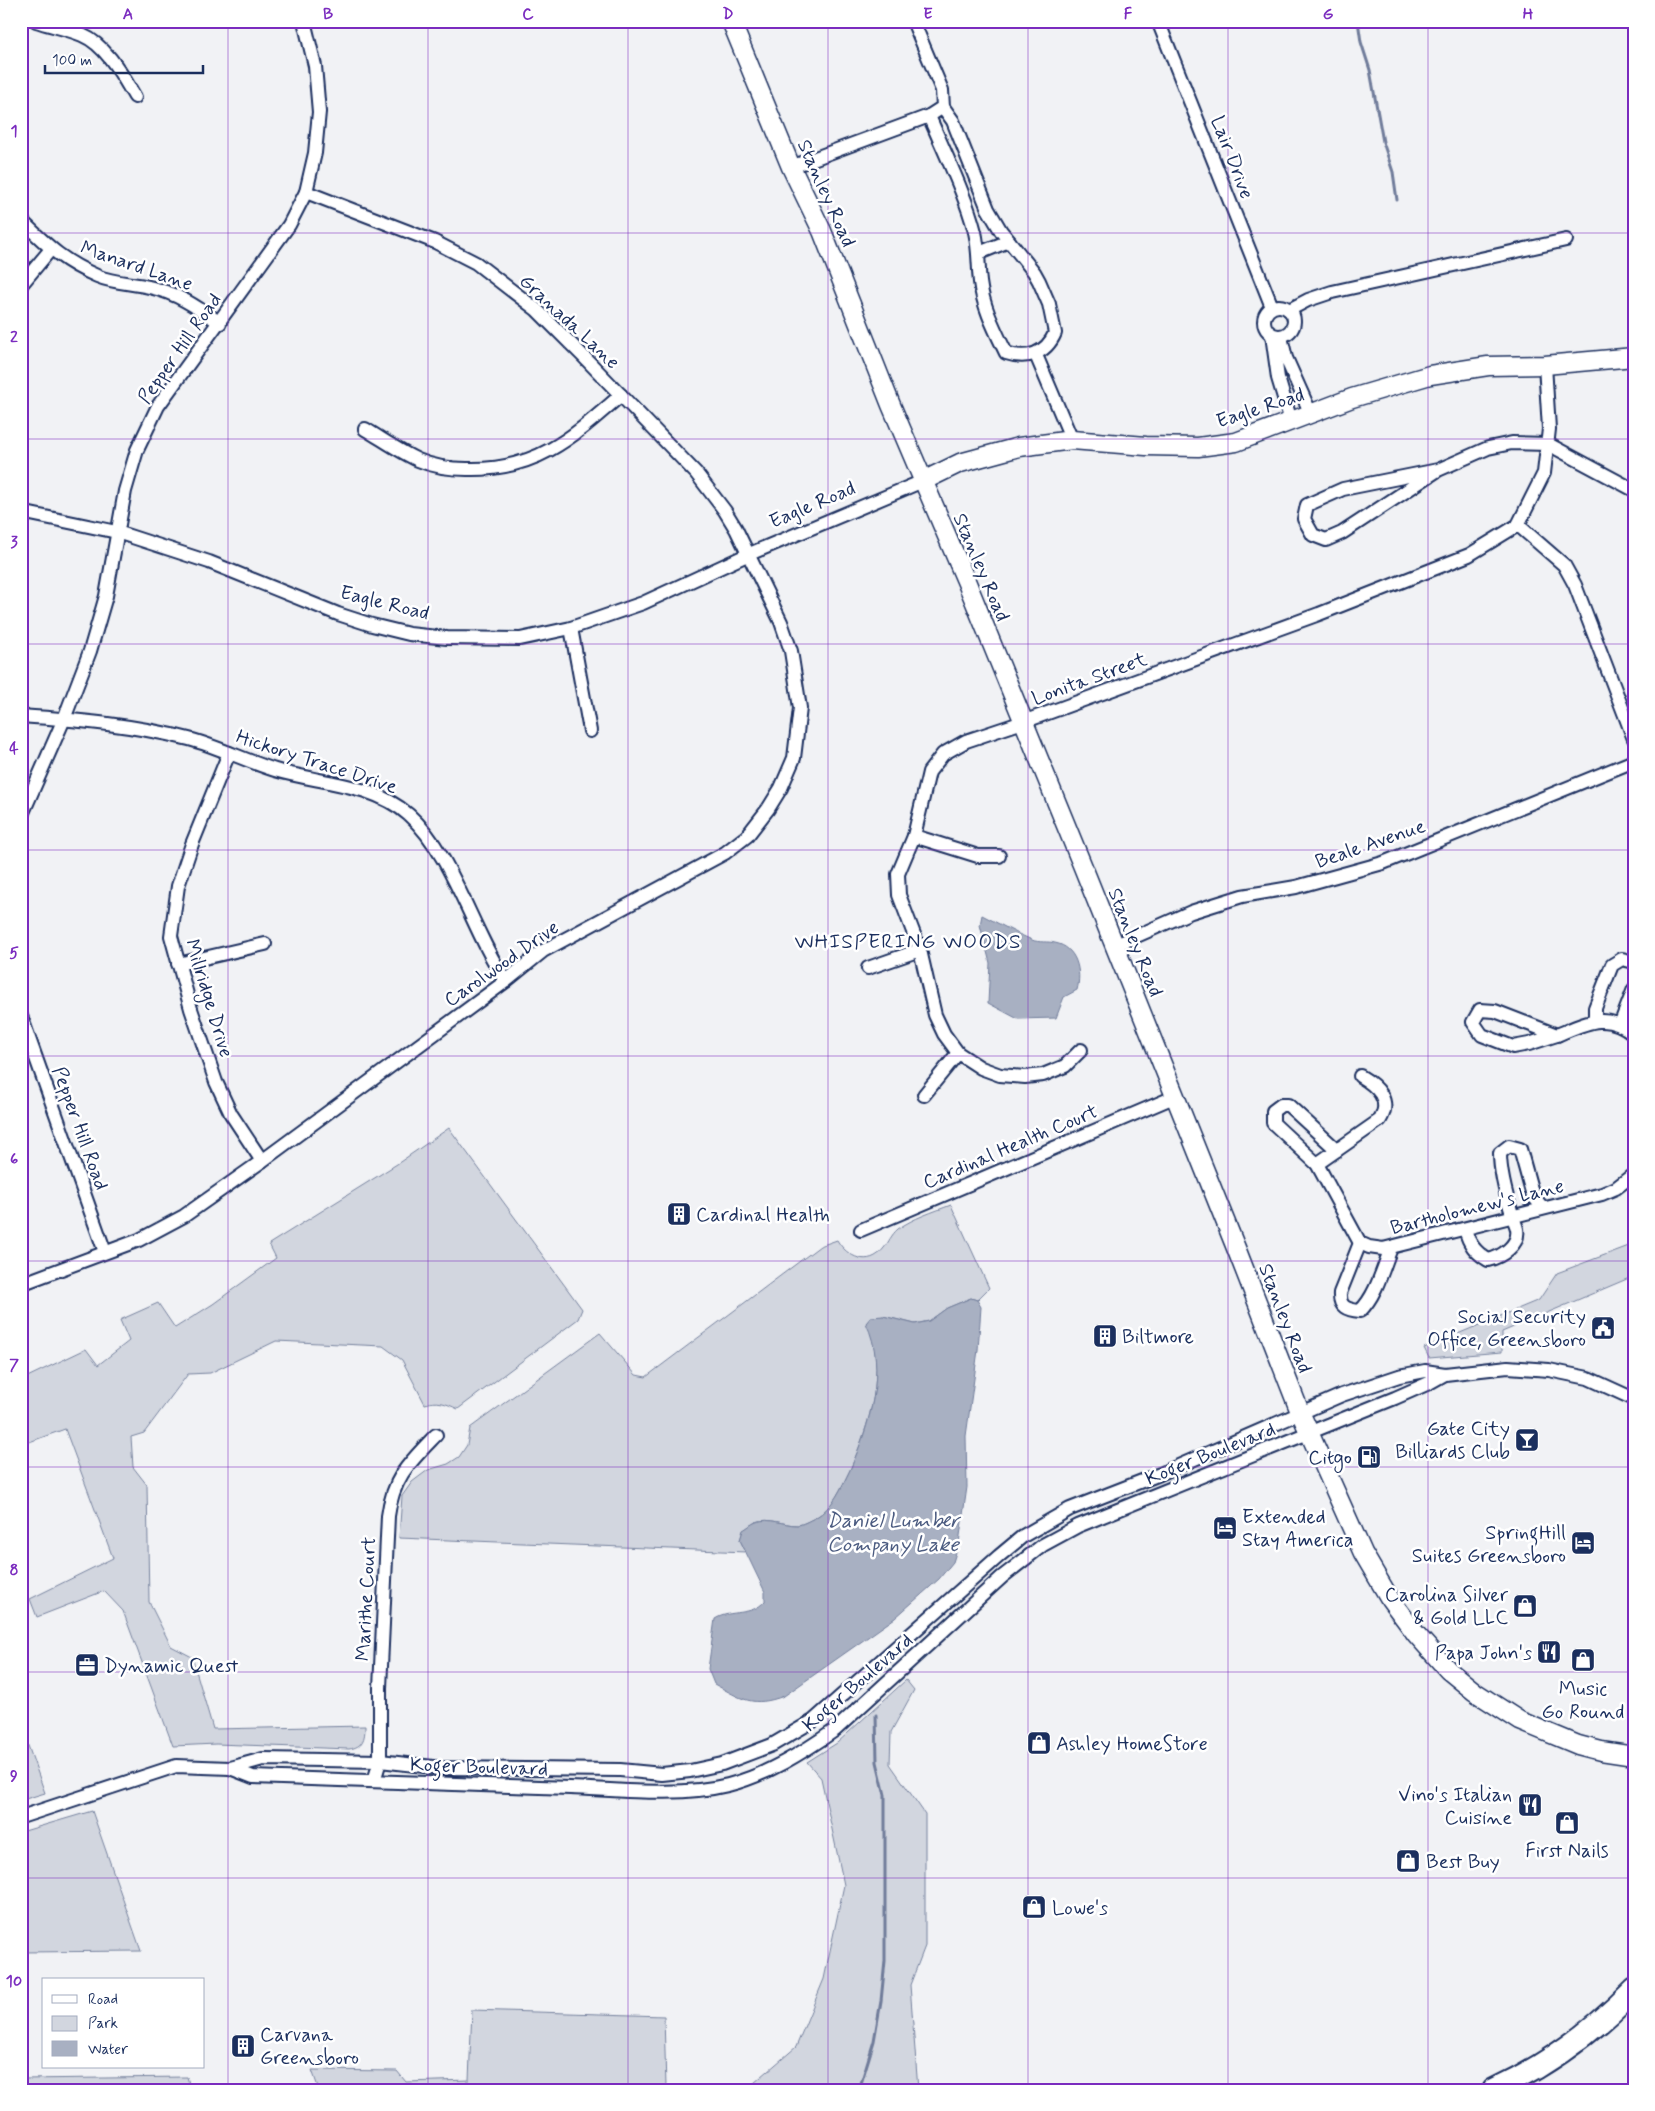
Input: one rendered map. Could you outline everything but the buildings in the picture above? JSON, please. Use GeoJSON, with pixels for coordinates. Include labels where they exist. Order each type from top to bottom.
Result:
{"type":"FeatureCollection","features":[{"type":"Feature","properties":{"kind":"highway"},"geometry":{"type":"LineString","coordinates":[[1494,2090],[1541,2066],[1588,2031],[1634,1990]]}},
{"type":"Feature","properties":{"kind":"street"},"geometry":{"type":"LineString","coordinates":[[36,21],[82,35],[98,45],[122,74],[135,96]]}},
{"type":"Feature","properties":{"kind":"street","name":"Pepper Hill Road"},"geometry":{"type":"LineString","coordinates":[[21,817],[64,720],[90,651],[106,596],[125,491],[137,450],[158,406],[220,323],[289,225],[306,192],[315,153],[319,112],[315,66],[304,21]]}},
{"type":"Feature","properties":{"kind":"street","name":"Stanley Road"},"geometry":{"type":"LineString","coordinates":[[732,21],[791,167],[822,231],[1023,722],[1235,1244],[1300,1412],[1363,1553],[1390,1599],[1416,1634],[1448,1670],[1475,1692],[1520,1721],[1578,1745],[1634,1756]]}},
{"type":"Feature","properties":{"kind":"street"},"geometry":{"type":"LineString","coordinates":[[913,21],[942,90],[943,107],[952,121],[988,209],[1009,241],[1034,272],[1054,319],[1056,329],[1054,336],[1046,348],[1036,355],[1014,356],[1006,353],[985,306],[980,281],[979,252],[971,216],[929,116]]}},
{"type":"Feature","properties":{"kind":"street","name":"Lair Drive"},"geometry":{"type":"LineString","coordinates":[[1158,21],[1272,307]]}},
{"type":"Feature","properties":{"kind":"street"},"geometry":{"type":"LineString","coordinates":[[791,167],[929,116],[943,107]]}},
{"type":"Feature","properties":{"kind":"street","name":"Granada Lane"},"geometry":{"type":"LineString","coordinates":[[306,192],[435,242],[476,263],[537,310],[696,473],[725,511],[747,555]]}},
{"type":"Feature","properties":{"kind":"street","name":"Manard Lane"},"geometry":{"type":"LineString","coordinates":[[21,220],[64,259],[99,277],[149,286],[174,294],[220,323]]}},
{"type":"Feature","properties":{"kind":"street"},"geometry":{"type":"LineString","coordinates":[[1289,310],[1308,300],[1332,292],[1566,240]]}},
{"type":"Feature","properties":{"kind":"street"},"geometry":{"type":"LineString","coordinates":[[979,252],[1009,241]]}},
{"type":"Feature","properties":{"kind":"street"},"geometry":{"type":"LineString","coordinates":[[21,285],[51,249]]}},
{"type":"Feature","properties":{"kind":"street"},"geometry":{"type":"LineString","coordinates":[[1276,336],[1290,332],[1294,324],[1292,314],[1281,306],[1272,307],[1268,310],[1263,319],[1265,329],[1276,336],[1311,414]]}},
{"type":"Feature","properties":{"kind":"street"},"geometry":{"type":"LineString","coordinates":[[1276,336],[1278,378],[1291,421]]}},
{"type":"Feature","properties":{"kind":"street"},"geometry":{"type":"LineString","coordinates":[[1036,355],[1072,440]]}},
{"type":"Feature","properties":{"kind":"street","name":"Eagle Road"},"geometry":{"type":"LineString","coordinates":[[21,512],[117,532],[209,562],[338,614],[372,625],[408,634],[455,638],[520,639],[571,628],[643,603],[747,555],[923,481],[960,463],[1019,447],[1072,440],[1146,446],[1198,447],[1236,442],[1352,398],[1430,375],[1488,366],[1545,365],[1634,357]]}},
{"type":"Feature","properties":{"kind":"street"},"geometry":{"type":"LineString","coordinates":[[1545,365],[1549,429],[1544,473],[1518,525],[1564,566],[1575,585],[1634,739]]}},
{"type":"Feature","properties":{"kind":"street"},"geometry":{"type":"LineString","coordinates":[[365,429],[419,461],[454,469],[491,470],[524,462],[553,448],[580,430],[621,395]]}},
{"type":"Feature","properties":{"kind":"street"},"geometry":{"type":"LineString","coordinates":[[1438,470],[1343,489],[1307,505],[1304,519],[1313,535],[1326,540],[1342,533],[1438,470],[1488,448],[1512,444],[1548,444],[1634,490]]}},
{"type":"Feature","properties":{"kind":"street","name":"Lonita Street"},"geometry":{"type":"LineString","coordinates":[[1082,1050],[1065,1066],[1043,1075],[1025,1077],[1000,1075],[981,1068],[958,1053],[944,1034],[935,1015],[920,950],[899,895],[898,874],[914,836],[929,772],[943,754],[966,741],[1319,614],[1460,558],[1518,525]]}},
{"type":"Feature","properties":{"kind":"street","name":"Carolwood Drive"},"geometry":{"type":"LineString","coordinates":[[21,1284],[140,1240],[184,1216],[262,1161],[506,981],[543,951],[726,853],[747,836],[768,809],[781,788],[794,758],[800,708],[798,685],[791,651],[747,555]]}},
{"type":"Feature","properties":{"kind":"street"},"geometry":{"type":"LineString","coordinates":[[571,628],[590,731]]}},
{"type":"Feature","properties":{"kind":"street","name":"Hickory Trace Drive"},"geometry":{"type":"LineString","coordinates":[[21,716],[136,728],[191,740],[275,770],[387,798],[410,816],[442,857],[494,964],[506,981]]}},
{"type":"Feature","properties":{"kind":"street","name":"Millridge Drive"},"geometry":{"type":"LineString","coordinates":[[229,753],[192,844],[178,886],[171,936],[191,1009],[216,1082],[231,1114],[262,1161]]}},
{"type":"Feature","properties":{"kind":"street","name":"Beale Avenue"},"geometry":{"type":"LineString","coordinates":[[1114,946],[1191,912],[1242,896],[1296,888],[1383,862],[1634,762]]}},
{"type":"Feature","properties":{"kind":"street"},"geometry":{"type":"LineString","coordinates":[[914,836],[978,856],[999,856]]}},
{"type":"Feature","properties":{"kind":"street"},"geometry":{"type":"LineString","coordinates":[[178,964],[265,944]]}},
{"type":"Feature","properties":{"kind":"street"},"geometry":{"type":"LineString","coordinates":[[868,968],[920,950]]}},
{"type":"Feature","properties":{"kind":"street"},"geometry":{"type":"LineString","coordinates":[[1596,1021],[1595,1008],[1612,965],[1622,959],[1634,962]]}},
{"type":"Feature","properties":{"kind":"street"},"geometry":{"type":"LineString","coordinates":[[1620,1025],[1634,989]]}},
{"type":"Feature","properties":{"kind":"street"},"geometry":{"type":"LineString","coordinates":[[1557,1035],[1495,1012],[1480,1010],[1472,1022],[1482,1035],[1513,1047],[1529,1044],[1557,1035],[1596,1021],[1608,1020],[1634,1034]]}},
{"type":"Feature","properties":{"kind":"street","name":"Pepper Hill Road"},"geometry":{"type":"LineString","coordinates":[[21,1016],[105,1252]]}},
{"type":"Feature","properties":{"kind":"street"},"geometry":{"type":"LineString","coordinates":[[924,1095],[958,1053]]}},
{"type":"Feature","properties":{"kind":"street"},"geometry":{"type":"LineString","coordinates":[[1317,1164],[1380,1120],[1384,1112],[1383,1097],[1360,1076]]}},
{"type":"Feature","properties":{"kind":"street","name":"Cardinal Health Court"},"geometry":{"type":"LineString","coordinates":[[862,1230],[1174,1096]]}},
{"type":"Feature","properties":{"kind":"street"},"geometry":{"type":"LineString","coordinates":[[1338,1150],[1288,1105],[1281,1105],[1273,1111],[1273,1123],[1317,1164],[1360,1243],[1340,1293],[1339,1301],[1344,1308],[1360,1312],[1366,1306],[1391,1248]]}},
{"type":"Feature","properties":{"kind":"street"},"geometry":{"type":"LineString","coordinates":[[1465,1229],[1469,1243],[1478,1254],[1488,1260],[1499,1257],[1511,1247],[1516,1238],[1517,1229],[1512,1216],[1500,1164],[1500,1153],[1509,1146],[1520,1149],[1533,1196],[1542,1208]]}},
{"type":"Feature","properties":{"kind":"street","name":"Bartholomew's Lane"},"geometry":{"type":"LineString","coordinates":[[1360,1243],[1369,1248],[1391,1248],[1616,1188],[1634,1174]]}},
{"type":"Feature","properties":{"kind":"street"},"geometry":{"type":"LineString","coordinates":[[1446,1374],[1508,1367],[1549,1370],[1588,1378],[1634,1399]]}},
{"type":"Feature","properties":{"kind":"street","name":"Koger Boulevard"},"geometry":{"type":"LineString","coordinates":[[21,1817],[176,1766],[230,1768],[263,1759],[380,1761],[442,1768],[620,1770],[662,1774],[690,1771],[745,1756],[772,1744],[813,1721],[999,1556],[1023,1536],[1047,1520],[1070,1509],[1160,1474],[1342,1395],[1399,1376],[1425,1372],[1446,1374]]}},
{"type":"Feature","properties":{"kind":"street","name":"Koger Boulevard"},"geometry":{"type":"LineString","coordinates":[[230,1768],[253,1777],[374,1780],[544,1788],[690,1791],[728,1785],[797,1756],[835,1730],[1002,1577],[1043,1545],[1078,1526],[1429,1384],[1446,1374]]}},
{"type":"Feature","properties":{"kind":"street","name":"Marithe Court"},"geometry":{"type":"LineString","coordinates":[[374,1780],[380,1761],[381,1669],[388,1516],[391,1495],[401,1474],[412,1459],[436,1436]]}},
{"type":"Feature","properties":{"kind":"green space"},"geometry":{"type":"Polygon","coordinates":[[[449,1128],[582,1309],[578,1319],[458,1409],[442,1403],[425,1404],[402,1360],[383,1346],[276,1341],[210,1373],[188,1374],[144,1433],[131,1437],[133,1467],[147,1485],[149,1602],[171,1646],[192,1657],[213,1729],[365,1726],[365,1731],[362,1742],[349,1749],[216,1744],[173,1746],[123,1611],[104,1591],[37,1617],[30,1599],[113,1558],[65,1429],[21,1445],[21,1380],[86,1349],[98,1365],[129,1341],[120,1320],[158,1303],[175,1328],[213,1304],[276,1258],[269,1244],[397,1164],[449,1128]]]}},
{"type":"Feature","properties":{"kind":"green space"},"geometry":{"type":"Polygon","coordinates":[[[951,1205],[989,1288],[977,1300],[971,1298],[947,1308],[929,1321],[915,1324],[883,1316],[867,1322],[873,1340],[876,1359],[874,1397],[864,1434],[850,1470],[832,1503],[822,1514],[797,1525],[766,1520],[754,1523],[743,1531],[740,1540],[746,1552],[399,1538],[402,1496],[412,1482],[428,1470],[448,1464],[459,1457],[467,1445],[470,1428],[600,1333],[636,1375],[646,1377],[820,1246],[837,1240],[852,1255],[865,1259],[872,1258],[884,1248],[898,1229],[923,1216],[951,1205]]]}},
{"type":"Feature","properties":{"kind":"green space"},"geometry":{"type":"Polygon","coordinates":[[[1634,1244],[1634,1276],[1502,1332],[1502,1352],[1429,1358],[1424,1348],[1539,1300],[1557,1273],[1634,1244]]]}},
{"type":"Feature","properties":{"kind":"green space"},"geometry":{"type":"Polygon","coordinates":[[[906,1680],[914,1690],[891,1732],[890,1764],[925,1814],[925,1946],[910,1985],[918,2090],[319,2090],[312,2070],[397,2071],[406,2082],[469,2080],[472,2010],[664,2016],[666,2087],[747,2089],[796,2047],[824,1979],[844,1885],[821,1778],[807,1762],[837,1743],[906,1680]]]}},
{"type":"Feature","properties":{"kind":"green space"},"geometry":{"type":"Polygon","coordinates":[[[21,1726],[45,1793],[22,1800],[21,1799],[21,1726]]]}},
{"type":"Feature","properties":{"kind":"green space"},"geometry":{"type":"Polygon","coordinates":[[[92,1811],[141,1951],[21,1952],[21,1832],[92,1811]]]}},
{"type":"Feature","properties":{"kind":"green space"},"geometry":{"type":"Polygon","coordinates":[[[187,2077],[191,2090],[21,2090],[21,2079],[187,2077]]]}},
{"type":"Feature","properties":{"kind":"water"},"geometry":{"type":"Polygon","coordinates":[[[982,915],[1032,940],[1062,945],[1073,955],[1079,976],[1077,990],[1064,997],[1056,1018],[1018,1019],[988,1003],[990,963],[980,925],[982,915]]]}},
{"type":"Feature","properties":{"kind":"water","name":"Daniel Lumber Company Lake"},"geometry":{"type":"Polygon","coordinates":[[[971,1298],[977,1300],[981,1307],[978,1350],[966,1436],[967,1487],[959,1543],[953,1562],[939,1579],[895,1618],[784,1696],[764,1701],[748,1700],[740,1698],[714,1684],[708,1669],[715,1619],[728,1614],[754,1609],[765,1601],[765,1592],[740,1540],[743,1530],[761,1521],[797,1525],[815,1518],[822,1514],[832,1503],[850,1470],[864,1435],[876,1378],[872,1341],[866,1323],[871,1317],[883,1316],[915,1324],[929,1321],[947,1308],[971,1298]]]}},
{"type":"Feature","properties":{"kind":"waterway"},"geometry":{"type":"LineString","coordinates":[[1358,21],[1361,42],[1370,70],[1383,142],[1393,172],[1397,200]]}},
{"type":"Feature","properties":{"kind":"waterway"},"geometry":{"type":"LineString","coordinates":[[859,2090],[874,2041],[885,1961],[885,1795],[877,1762],[876,1715]]}},
{"type":"Feature","properties":{"kind":"place","name":"Cardinal Health"},"geometry":{"type":"Point","coordinates":[679,1214]}},
{"type":"Feature","properties":{"kind":"place","name":"Social Security Office, Greensboro"},"geometry":{"type":"Point","coordinates":[1603,1328]}},
{"type":"Feature","properties":{"kind":"place","name":"Biltmore"},"geometry":{"type":"Point","coordinates":[1105,1336]}},
{"type":"Feature","properties":{"kind":"place","name":"Gate City Billiards Club"},"geometry":{"type":"Point","coordinates":[1527,1440]}},
{"type":"Feature","properties":{"kind":"place","name":"Citgo"},"geometry":{"type":"Point","coordinates":[1369,1457]}},
{"type":"Feature","properties":{"kind":"place","name":"Extended Stay America"},"geometry":{"type":"Point","coordinates":[1225,1528]}},
{"type":"Feature","properties":{"kind":"place","name":"SpringHill Suites Greensboro"},"geometry":{"type":"Point","coordinates":[1583,1543]}},
{"type":"Feature","properties":{"kind":"place","name":"Carolina Silver & Gold LLC"},"geometry":{"type":"Point","coordinates":[1525,1606]}},
{"type":"Feature","properties":{"kind":"place","name":"Papa John's"},"geometry":{"type":"Point","coordinates":[1549,1652]}},
{"type":"Feature","properties":{"kind":"place","name":"Music Go Round"},"geometry":{"type":"Point","coordinates":[1583,1660]}},
{"type":"Feature","properties":{"kind":"place","name":"Dynamic Quest"},"geometry":{"type":"Point","coordinates":[87,1665]}},
{"type":"Feature","properties":{"kind":"place","name":"Ashley HomeStore"},"geometry":{"type":"Point","coordinates":[1039,1743]}},
{"type":"Feature","properties":{"kind":"place","name":"Vino's Italian Cuisine"},"geometry":{"type":"Point","coordinates":[1530,1805]}},
{"type":"Feature","properties":{"kind":"place","name":"First Nails"},"geometry":{"type":"Point","coordinates":[1567,1823]}},
{"type":"Feature","properties":{"kind":"place","name":"Best Buy"},"geometry":{"type":"Point","coordinates":[1408,1861]}},
{"type":"Feature","properties":{"kind":"place","name":"Lowe's"},"geometry":{"type":"Point","coordinates":[1034,1907]}},
{"type":"Feature","properties":{"kind":"place","name":"Carvana Greensboro"},"geometry":{"type":"Point","coordinates":[243,2046]}},
{"type":"Feature","properties":{"kind":"district","name":"WHISPERING WOODS"},"geometry":{"type":"Point","coordinates":[908,941]}}]}
